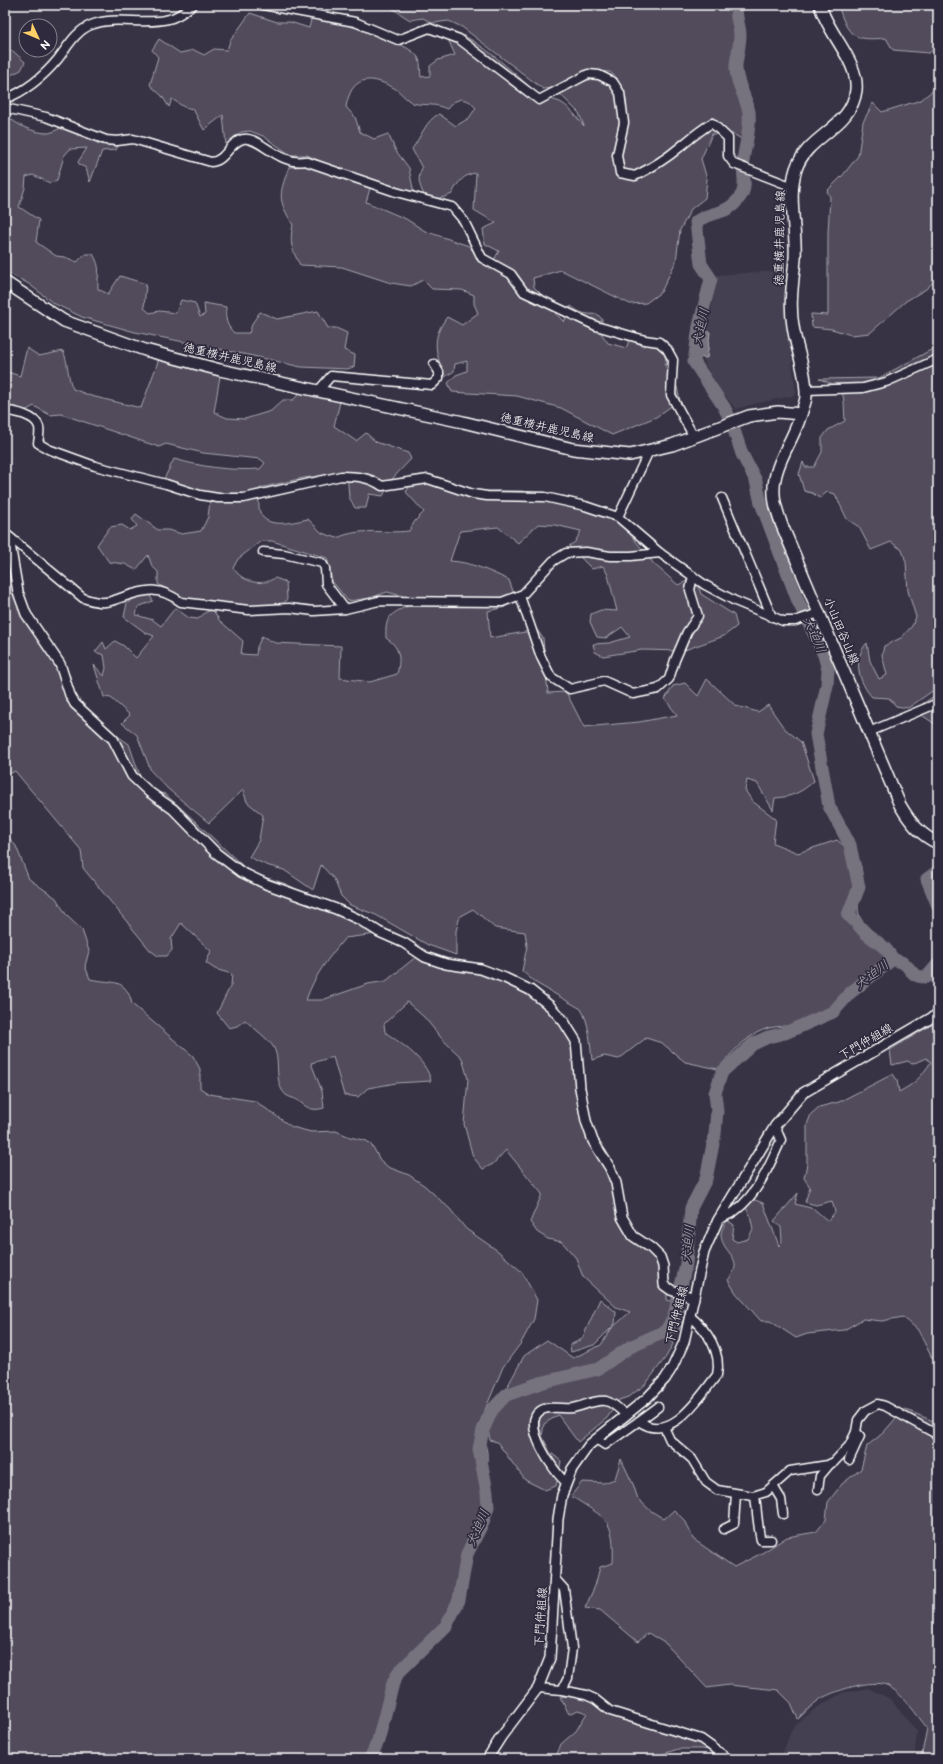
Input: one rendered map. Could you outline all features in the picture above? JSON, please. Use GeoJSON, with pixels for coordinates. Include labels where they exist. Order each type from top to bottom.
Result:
{"type":"FeatureCollection","features":[{"type":"Feature","properties":{"kind":"main road","name":"徳重横井鹿児島線"},"geometry":{"type":"LineString","coordinates":[[5,282],[64,321],[145,350],[220,370],[474,425],[573,449],[630,455],[649,451],[694,437],[749,416],[771,412],[801,414],[805,404],[806,390],[792,324],[795,259],[793,187],[796,169],[802,156],[812,145],[836,126],[849,112],[856,90],[856,81],[851,65],[827,24],[820,5]]}},
{"type":"Feature","properties":{"kind":"main road","name":"小山田谷山線"},"geometry":{"type":"LineString","coordinates":[[801,414],[778,467],[774,493],[781,523],[900,805],[909,820],[921,833],[938,843]]}},
{"type":"Feature","properties":{"kind":"street"},"geometry":{"type":"LineString","coordinates":[[5,99],[26,89],[36,81],[47,71],[73,39],[90,25],[106,20],[144,22],[171,19],[193,5]]}},
{"type":"Feature","properties":{"kind":"street"},"geometry":{"type":"LineString","coordinates":[[263,5],[355,22],[398,40],[429,28],[459,39],[539,100],[588,74],[599,75],[613,82],[620,93],[624,123],[617,155],[620,173],[635,176],[651,168],[679,148],[699,130],[712,123],[728,138],[728,156],[734,164],[793,187]]}},
{"type":"Feature","properties":{"kind":"street"},"geometry":{"type":"LineString","coordinates":[[5,108],[46,117],[106,140],[117,141],[133,139],[211,162],[216,162],[224,156],[232,146],[242,139],[252,139],[273,154],[291,162],[305,161],[396,192],[452,207],[464,221],[482,258],[511,274],[524,292],[596,326],[645,340],[659,342],[667,349],[673,360],[671,395],[694,437]]}},
{"type":"Feature","properties":{"kind":"street"},"geometry":{"type":"LineString","coordinates":[[806,390],[864,388],[886,382],[938,359]]}},
{"type":"Feature","properties":{"kind":"street"},"geometry":{"type":"LineString","coordinates":[[318,391],[331,376],[432,385],[439,378],[439,372],[434,364]]}},
{"type":"Feature","properties":{"kind":"street"},"geometry":{"type":"LineString","coordinates":[[5,411],[24,415],[36,421],[39,426],[38,443],[48,449],[95,466],[166,484],[200,495],[244,498],[340,476],[356,476],[368,478],[382,486],[428,479],[473,494],[487,496],[545,497],[585,506],[618,517],[660,553],[693,576],[735,601],[784,621],[795,621],[819,613]]}},
{"type":"Feature","properties":{"kind":"street"},"geometry":{"type":"LineString","coordinates":[[618,517],[649,451]]}},
{"type":"Feature","properties":{"kind":"street"},"geometry":{"type":"LineString","coordinates":[[722,498],[772,617]]}},
{"type":"Feature","properties":{"kind":"street"},"geometry":{"type":"LineString","coordinates":[[7,536],[52,570],[84,598],[97,602],[107,602],[138,592],[156,589],[172,596],[180,602],[249,610],[289,608],[314,611],[344,608],[379,601],[502,602],[520,596],[533,585],[553,561],[566,553],[586,552],[610,556],[632,556],[660,553]]}},
{"type":"Feature","properties":{"kind":"street"},"geometry":{"type":"LineString","coordinates":[[7,536],[13,556],[13,572],[26,614],[60,664],[70,695],[76,704],[113,739],[132,776],[173,809],[216,853],[241,872],[266,884],[336,909],[360,920],[379,932],[404,943],[425,957],[446,964],[481,969],[505,978],[530,990],[550,1006],[564,1022],[576,1041],[580,1088],[586,1121],[593,1141],[610,1168],[616,1183],[622,1217],[633,1236],[651,1248],[660,1257],[663,1266],[664,1285],[671,1290],[694,1298]]}},
{"type":"Feature","properties":{"kind":"street"},"geometry":{"type":"LineString","coordinates":[[263,552],[284,554],[322,563],[325,568],[326,584],[344,608]]}},
{"type":"Feature","properties":{"kind":"street"},"geometry":{"type":"LineString","coordinates":[[520,596],[541,657],[551,677],[570,689],[604,681],[633,694],[658,689],[669,679],[687,632],[698,616],[690,590],[693,576]]}},
{"type":"Feature","properties":{"kind":"street"},"geometry":{"type":"LineString","coordinates":[[869,732],[938,703]]}},
{"type":"Feature","properties":{"kind":"street","name":"下門仲組線"},"geometry":{"type":"LineString","coordinates":[[486,1759],[538,1688],[550,1658],[558,1519],[566,1482],[579,1457],[596,1439],[658,1387],[672,1368],[684,1342],[704,1252],[718,1220],[775,1126],[803,1093],[938,1014]]}},
{"type":"Feature","properties":{"kind":"street"},"geometry":{"type":"LineString","coordinates":[[718,1220],[734,1212],[764,1175],[780,1140],[775,1126]]}},
{"type":"Feature","properties":{"kind":"street"},"geometry":{"type":"LineString","coordinates":[[639,1421],[646,1427],[669,1426],[682,1417],[717,1374],[718,1354],[702,1326],[690,1316]]}},
{"type":"Feature","properties":{"kind":"street"},"geometry":{"type":"LineString","coordinates":[[566,1482],[558,1476],[540,1447],[534,1423],[535,1416],[540,1410],[549,1408],[574,1408],[599,1401],[614,1405],[626,1415]]}},
{"type":"Feature","properties":{"kind":"street"},"geometry":{"type":"LineString","coordinates":[[818,1489],[820,1476],[849,1446],[856,1432],[858,1420],[865,1411],[878,1404],[885,1406],[938,1435]]}},
{"type":"Feature","properties":{"kind":"street"},"geometry":{"type":"LineString","coordinates":[[596,1439],[605,1445],[658,1407]]}},
{"type":"Feature","properties":{"kind":"street"},"geometry":{"type":"LineString","coordinates":[[664,1427],[670,1440],[692,1459],[706,1482],[717,1490],[755,1496],[766,1492],[790,1471],[830,1464]]}},
{"type":"Feature","properties":{"kind":"street"},"geometry":{"type":"LineString","coordinates":[[849,1460],[860,1436],[856,1432]]}},
{"type":"Feature","properties":{"kind":"street"},"geometry":{"type":"LineString","coordinates":[[773,1486],[781,1499],[783,1514]]}},
{"type":"Feature","properties":{"kind":"street"},"geometry":{"type":"LineString","coordinates":[[724,1529],[734,1524],[736,1494]]}},
{"type":"Feature","properties":{"kind":"street"},"geometry":{"type":"LineString","coordinates":[[755,1496],[760,1527],[759,1537],[761,1540],[771,1540]]}},
{"type":"Feature","properties":{"kind":"street"},"geometry":{"type":"LineString","coordinates":[[555,1579],[564,1589],[572,1648],[568,1678],[562,1690]]}},
{"type":"Feature","properties":{"kind":"street"},"geometry":{"type":"LineString","coordinates":[[538,1688],[562,1690],[586,1695],[595,1699],[610,1711],[701,1738],[729,1759]]}},
{"type":"Feature","properties":{"kind":"shaded area"},"geometry":{"type":"Polygon","coordinates":[[[387,5],[729,5],[734,22],[736,37],[732,64],[744,110],[743,140],[733,134],[712,134],[701,159],[707,179],[705,198],[691,209],[680,230],[676,261],[661,292],[646,303],[630,304],[561,270],[533,278],[534,287],[542,295],[551,309],[564,322],[571,306],[583,313],[597,314],[602,319],[601,333],[608,343],[626,348],[630,339],[643,346],[655,343],[664,351],[667,365],[664,364],[676,383],[680,400],[656,417],[612,435],[561,408],[517,396],[452,392],[448,383],[456,375],[467,371],[467,361],[455,364],[454,371],[445,377],[437,354],[436,347],[438,332],[447,317],[462,325],[478,313],[474,304],[474,295],[462,290],[432,289],[423,280],[411,286],[391,283],[342,267],[300,265],[291,242],[293,225],[284,208],[281,196],[283,184],[289,167],[315,166],[371,185],[366,202],[406,219],[425,231],[469,246],[473,251],[483,253],[494,260],[499,251],[485,244],[483,229],[496,223],[474,210],[476,173],[464,177],[456,186],[452,194],[438,198],[428,197],[424,195],[419,182],[422,168],[412,149],[427,125],[439,114],[456,126],[469,118],[476,108],[469,101],[461,99],[453,102],[447,109],[436,105],[415,104],[410,102],[394,88],[377,81],[369,80],[362,81],[352,89],[348,97],[346,107],[355,117],[360,132],[374,139],[388,134],[396,151],[409,168],[414,194],[353,173],[339,170],[307,155],[291,155],[263,136],[250,131],[241,132],[226,145],[223,115],[204,130],[193,109],[184,107],[172,99],[169,107],[162,96],[150,85],[158,57],[152,50],[159,39],[180,53],[194,50],[204,55],[214,49],[227,50],[230,41],[250,13],[277,22],[290,22],[309,28],[312,16],[370,32],[402,45],[413,52],[419,59],[421,77],[430,76],[430,66],[438,60],[455,55],[444,30],[455,32],[468,38],[493,55],[539,95],[564,104],[584,126],[579,113],[559,93],[587,80],[601,78],[618,79],[610,72],[585,71],[553,88],[543,89],[462,27],[449,21],[432,23],[423,18],[410,20],[387,5]]]}},
{"type":"Feature","properties":{"kind":"shaded area"},"geometry":{"type":"Polygon","coordinates":[[[838,5],[938,5],[938,45],[929,53],[893,50],[886,38],[866,39],[854,35],[845,24],[838,5]]]}},
{"type":"Feature","properties":{"kind":"shaded area"},"geometry":{"type":"Polygon","coordinates":[[[5,51],[13,51],[18,56],[18,58],[21,58],[25,62],[21,70],[5,78],[5,51]]]}},
{"type":"Feature","properties":{"kind":"shaded area"},"geometry":{"type":"Polygon","coordinates":[[[938,86],[938,278],[926,289],[906,301],[870,333],[851,335],[832,329],[812,327],[811,314],[828,315],[828,233],[830,197],[827,191],[843,175],[858,156],[863,122],[873,103],[882,112],[921,100],[938,86]]]}},
{"type":"Feature","properties":{"kind":"shaded area"},"geometry":{"type":"Polygon","coordinates":[[[5,114],[20,125],[37,132],[49,133],[64,126],[99,144],[118,146],[116,150],[102,151],[90,182],[86,168],[78,162],[87,148],[70,149],[64,156],[57,180],[50,183],[33,175],[26,177],[25,188],[19,207],[39,220],[36,242],[56,256],[65,257],[77,262],[85,254],[93,254],[98,267],[98,289],[108,294],[120,276],[146,284],[144,308],[150,313],[159,311],[176,313],[181,300],[195,303],[200,317],[205,314],[204,303],[226,307],[227,321],[229,327],[234,333],[249,333],[253,322],[260,312],[277,319],[318,311],[328,328],[336,328],[347,333],[344,350],[355,355],[354,367],[347,369],[301,367],[135,332],[82,317],[53,303],[29,284],[5,271],[5,114]]]}},
{"type":"Feature","properties":{"kind":"shaded area"},"geometry":{"type":"Polygon","coordinates":[[[790,270],[788,334],[796,392],[792,396],[736,409],[720,390],[708,370],[702,356],[703,316],[710,317],[717,275],[790,270]]]}},
{"type":"Feature","properties":{"kind":"shaded area"},"geometry":{"type":"Polygon","coordinates":[[[703,331],[710,332],[707,358],[699,357],[703,331]]]}},
{"type":"Feature","properties":{"kind":"shaded area"},"geometry":{"type":"Polygon","coordinates":[[[938,346],[938,687],[908,708],[896,706],[889,698],[872,697],[864,685],[859,671],[862,649],[867,643],[870,661],[879,679],[887,675],[882,655],[884,646],[901,638],[912,626],[916,617],[908,591],[906,562],[902,550],[891,542],[871,550],[859,527],[847,519],[835,494],[827,492],[820,498],[812,493],[804,491],[799,474],[803,462],[805,467],[814,467],[822,452],[822,438],[828,430],[845,421],[844,398],[842,393],[835,386],[819,379],[879,378],[938,346]]]}},
{"type":"Feature","properties":{"kind":"shaded area"},"geometry":{"type":"Polygon","coordinates":[[[27,348],[39,356],[63,351],[73,389],[91,396],[141,408],[159,359],[220,376],[214,412],[227,418],[245,419],[271,411],[283,400],[293,400],[300,393],[340,402],[334,426],[356,441],[366,433],[376,442],[408,453],[411,459],[392,479],[383,496],[369,494],[366,508],[355,508],[349,497],[347,473],[303,478],[260,488],[259,508],[261,515],[266,520],[272,522],[287,523],[308,519],[322,533],[337,538],[364,532],[409,531],[415,521],[424,512],[406,492],[415,477],[476,491],[521,491],[564,496],[589,502],[608,513],[626,529],[654,564],[678,585],[689,580],[697,583],[701,594],[734,615],[737,626],[724,636],[682,651],[642,650],[603,656],[595,652],[593,644],[609,643],[630,637],[622,627],[606,638],[597,637],[590,622],[591,614],[601,610],[617,611],[608,575],[603,566],[592,569],[569,546],[575,542],[581,531],[555,525],[538,524],[518,543],[498,527],[460,531],[450,561],[473,565],[509,580],[514,594],[505,607],[488,611],[490,638],[537,630],[543,638],[548,693],[566,692],[584,727],[639,722],[677,715],[665,699],[673,686],[685,683],[698,696],[707,679],[736,706],[758,712],[768,705],[784,728],[801,742],[814,781],[796,793],[775,798],[773,810],[757,783],[747,780],[745,790],[752,801],[776,819],[773,843],[798,853],[837,840],[857,858],[860,863],[862,875],[858,912],[866,927],[885,942],[893,952],[890,961],[873,971],[859,983],[846,997],[835,1013],[815,1014],[810,1026],[779,1026],[754,1034],[741,1044],[718,1069],[685,1062],[662,1043],[646,1038],[619,1059],[604,1056],[592,1060],[588,1027],[581,1009],[536,983],[522,971],[527,946],[525,932],[495,928],[473,909],[460,916],[456,931],[456,955],[428,945],[376,915],[350,905],[341,896],[334,879],[321,865],[313,890],[284,870],[266,865],[249,857],[259,840],[263,815],[247,802],[243,790],[209,823],[168,789],[151,771],[137,735],[122,723],[130,715],[111,698],[104,697],[94,665],[104,676],[106,668],[104,655],[95,652],[103,642],[106,649],[115,641],[124,646],[136,658],[154,636],[146,633],[124,617],[127,603],[140,595],[149,594],[153,601],[138,607],[136,615],[153,620],[161,626],[175,608],[189,618],[198,619],[206,612],[213,610],[219,620],[243,641],[241,654],[256,655],[257,647],[262,636],[275,643],[341,646],[340,678],[370,682],[397,674],[399,663],[398,653],[391,641],[386,638],[386,626],[392,614],[408,606],[403,596],[387,592],[370,598],[348,601],[332,581],[327,558],[272,541],[261,541],[238,559],[233,568],[242,577],[252,582],[264,582],[275,578],[286,582],[287,599],[278,612],[184,599],[158,584],[158,572],[152,566],[148,555],[136,570],[125,564],[109,562],[97,545],[110,527],[122,525],[130,530],[137,526],[132,519],[136,514],[158,530],[168,530],[182,534],[201,531],[208,517],[210,501],[206,495],[163,481],[174,459],[227,469],[260,469],[265,463],[260,459],[203,453],[166,444],[159,447],[61,414],[50,415],[34,406],[23,412],[5,407],[5,371],[20,376],[27,348]]]}},
{"type":"Feature","properties":{"kind":"shaded area"},"geometry":{"type":"Polygon","coordinates":[[[5,531],[16,554],[26,604],[70,676],[70,688],[81,704],[102,725],[129,744],[141,779],[155,792],[165,794],[244,867],[258,875],[286,884],[384,933],[345,938],[318,975],[306,1000],[322,1000],[368,984],[386,981],[422,952],[493,980],[520,986],[548,1000],[568,1016],[579,1039],[586,1130],[609,1165],[626,1223],[655,1248],[667,1285],[667,1300],[681,1304],[686,1314],[678,1332],[666,1333],[673,1344],[666,1357],[645,1385],[628,1397],[619,1400],[607,1418],[578,1442],[558,1415],[544,1424],[542,1436],[550,1452],[561,1461],[556,1486],[545,1490],[525,1480],[497,1442],[490,1440],[487,1424],[524,1356],[547,1340],[573,1358],[601,1345],[611,1329],[630,1312],[616,1307],[583,1277],[576,1258],[562,1242],[548,1239],[537,1232],[530,1222],[542,1194],[506,1150],[493,1164],[483,1169],[473,1157],[464,1124],[468,1079],[462,1058],[443,1040],[424,1017],[407,1002],[384,1024],[385,1032],[406,1047],[419,1059],[431,1081],[396,1083],[368,1088],[358,1097],[344,1095],[333,1057],[311,1063],[322,1091],[324,1108],[311,1109],[289,1097],[282,1090],[280,1085],[278,1079],[276,1054],[269,1041],[245,1020],[237,1026],[229,1028],[217,1013],[231,985],[232,974],[215,969],[206,963],[211,951],[181,923],[171,939],[172,950],[167,956],[158,956],[150,950],[83,868],[81,850],[15,771],[5,776],[5,531]]]}},
{"type":"Feature","properties":{"kind":"shaded area"},"geometry":{"type":"Polygon","coordinates":[[[938,693],[938,726],[914,710],[938,693]]]}},
{"type":"Feature","properties":{"kind":"shaded area"},"geometry":{"type":"Polygon","coordinates":[[[5,833],[16,846],[29,879],[56,898],[67,916],[82,930],[89,951],[85,966],[90,979],[117,983],[126,989],[132,1004],[193,1056],[200,1069],[200,1088],[209,1094],[255,1101],[292,1127],[311,1132],[336,1131],[350,1137],[367,1141],[373,1147],[380,1160],[388,1167],[409,1175],[425,1186],[450,1209],[466,1229],[498,1251],[522,1272],[537,1300],[534,1319],[521,1343],[503,1367],[480,1422],[487,1452],[488,1493],[463,1582],[463,1597],[437,1635],[407,1659],[393,1688],[387,1712],[386,1732],[366,1759],[5,1759],[5,833]]]}},
{"type":"Feature","properties":{"kind":"shaded area"},"geometry":{"type":"Polygon","coordinates":[[[931,1025],[936,1030],[938,1028],[938,1360],[932,1358],[918,1330],[903,1317],[882,1321],[863,1319],[844,1330],[807,1334],[796,1338],[770,1321],[761,1321],[736,1293],[728,1280],[733,1273],[735,1266],[732,1256],[722,1241],[722,1229],[727,1220],[734,1225],[732,1239],[737,1242],[748,1239],[753,1229],[750,1215],[746,1208],[750,1198],[763,1203],[779,1246],[782,1241],[781,1227],[774,1221],[798,1193],[795,1204],[814,1209],[828,1221],[835,1212],[832,1201],[816,1205],[805,1202],[810,1187],[804,1178],[807,1164],[807,1125],[811,1114],[819,1107],[839,1102],[893,1074],[897,1080],[899,1092],[910,1085],[921,1076],[931,1062],[926,1058],[912,1064],[908,1061],[892,1065],[890,1050],[931,1025]]]}},
{"type":"Feature","properties":{"kind":"shaded area"},"geometry":{"type":"Polygon","coordinates":[[[600,1299],[616,1312],[615,1324],[594,1345],[571,1352],[570,1345],[582,1339],[600,1299]]]}},
{"type":"Feature","properties":{"kind":"shaded area"},"geometry":{"type":"Polygon","coordinates":[[[904,1409],[938,1423],[938,1759],[921,1759],[927,1728],[901,1696],[884,1684],[867,1684],[847,1688],[830,1694],[810,1707],[798,1719],[791,1703],[778,1690],[729,1685],[707,1688],[666,1644],[648,1633],[638,1642],[600,1610],[585,1608],[595,1586],[600,1567],[613,1563],[613,1548],[610,1528],[606,1521],[593,1510],[571,1496],[582,1482],[604,1483],[615,1479],[621,1459],[633,1484],[638,1499],[651,1511],[664,1519],[674,1510],[686,1522],[693,1539],[734,1567],[762,1553],[787,1537],[816,1532],[826,1520],[828,1502],[842,1484],[861,1469],[867,1446],[883,1433],[904,1409]]]}},
{"type":"Feature","properties":{"kind":"shaded area"},"geometry":{"type":"Polygon","coordinates":[[[868,1688],[890,1699],[917,1732],[914,1759],[780,1759],[793,1727],[815,1709],[842,1693],[868,1688]]]}},
{"type":"Feature","properties":{"kind":"shaded area"},"geometry":{"type":"Polygon","coordinates":[[[581,1695],[605,1701],[613,1709],[728,1753],[702,1749],[678,1749],[648,1759],[555,1759],[561,1744],[576,1731],[587,1713],[578,1710],[569,1714],[560,1697],[581,1695]]]}},
{"type":"Feature","properties":{"kind":"waterway","name":"犬迫川"},"geometry":{"type":"LineString","coordinates":[[737,5],[736,12],[740,42],[736,71],[749,112],[749,130],[743,161],[744,186],[742,194],[732,206],[705,216],[696,222],[701,264],[711,279],[699,326],[694,362],[724,407],[731,421],[742,454],[756,481],[761,503],[798,601],[824,655],[828,670],[827,685],[816,734],[829,806],[850,845],[859,887],[848,915],[865,933],[885,948],[893,959]]}},
{"type":"Feature","properties":{"kind":"waterway"},"geometry":{"type":"LineString","coordinates":[[938,871],[927,879],[938,906]]}},
{"type":"Feature","properties":{"kind":"waterway"},"geometry":{"type":"LineString","coordinates":[[893,959],[902,962],[920,977],[927,977],[938,964]]}},
{"type":"Feature","properties":{"kind":"waterway","name":"犬迫川"},"geometry":{"type":"LineString","coordinates":[[370,1759],[378,1741],[393,1683],[398,1673],[446,1626],[459,1600],[467,1554],[483,1522],[488,1507],[487,1492],[479,1449],[483,1430],[492,1410],[506,1395],[540,1383],[598,1369],[630,1347],[666,1331],[674,1316],[686,1264],[691,1208],[706,1179],[715,1134],[717,1111],[715,1093],[722,1072],[753,1044],[768,1037],[785,1033],[833,1012],[850,993],[893,959]]}}]}
